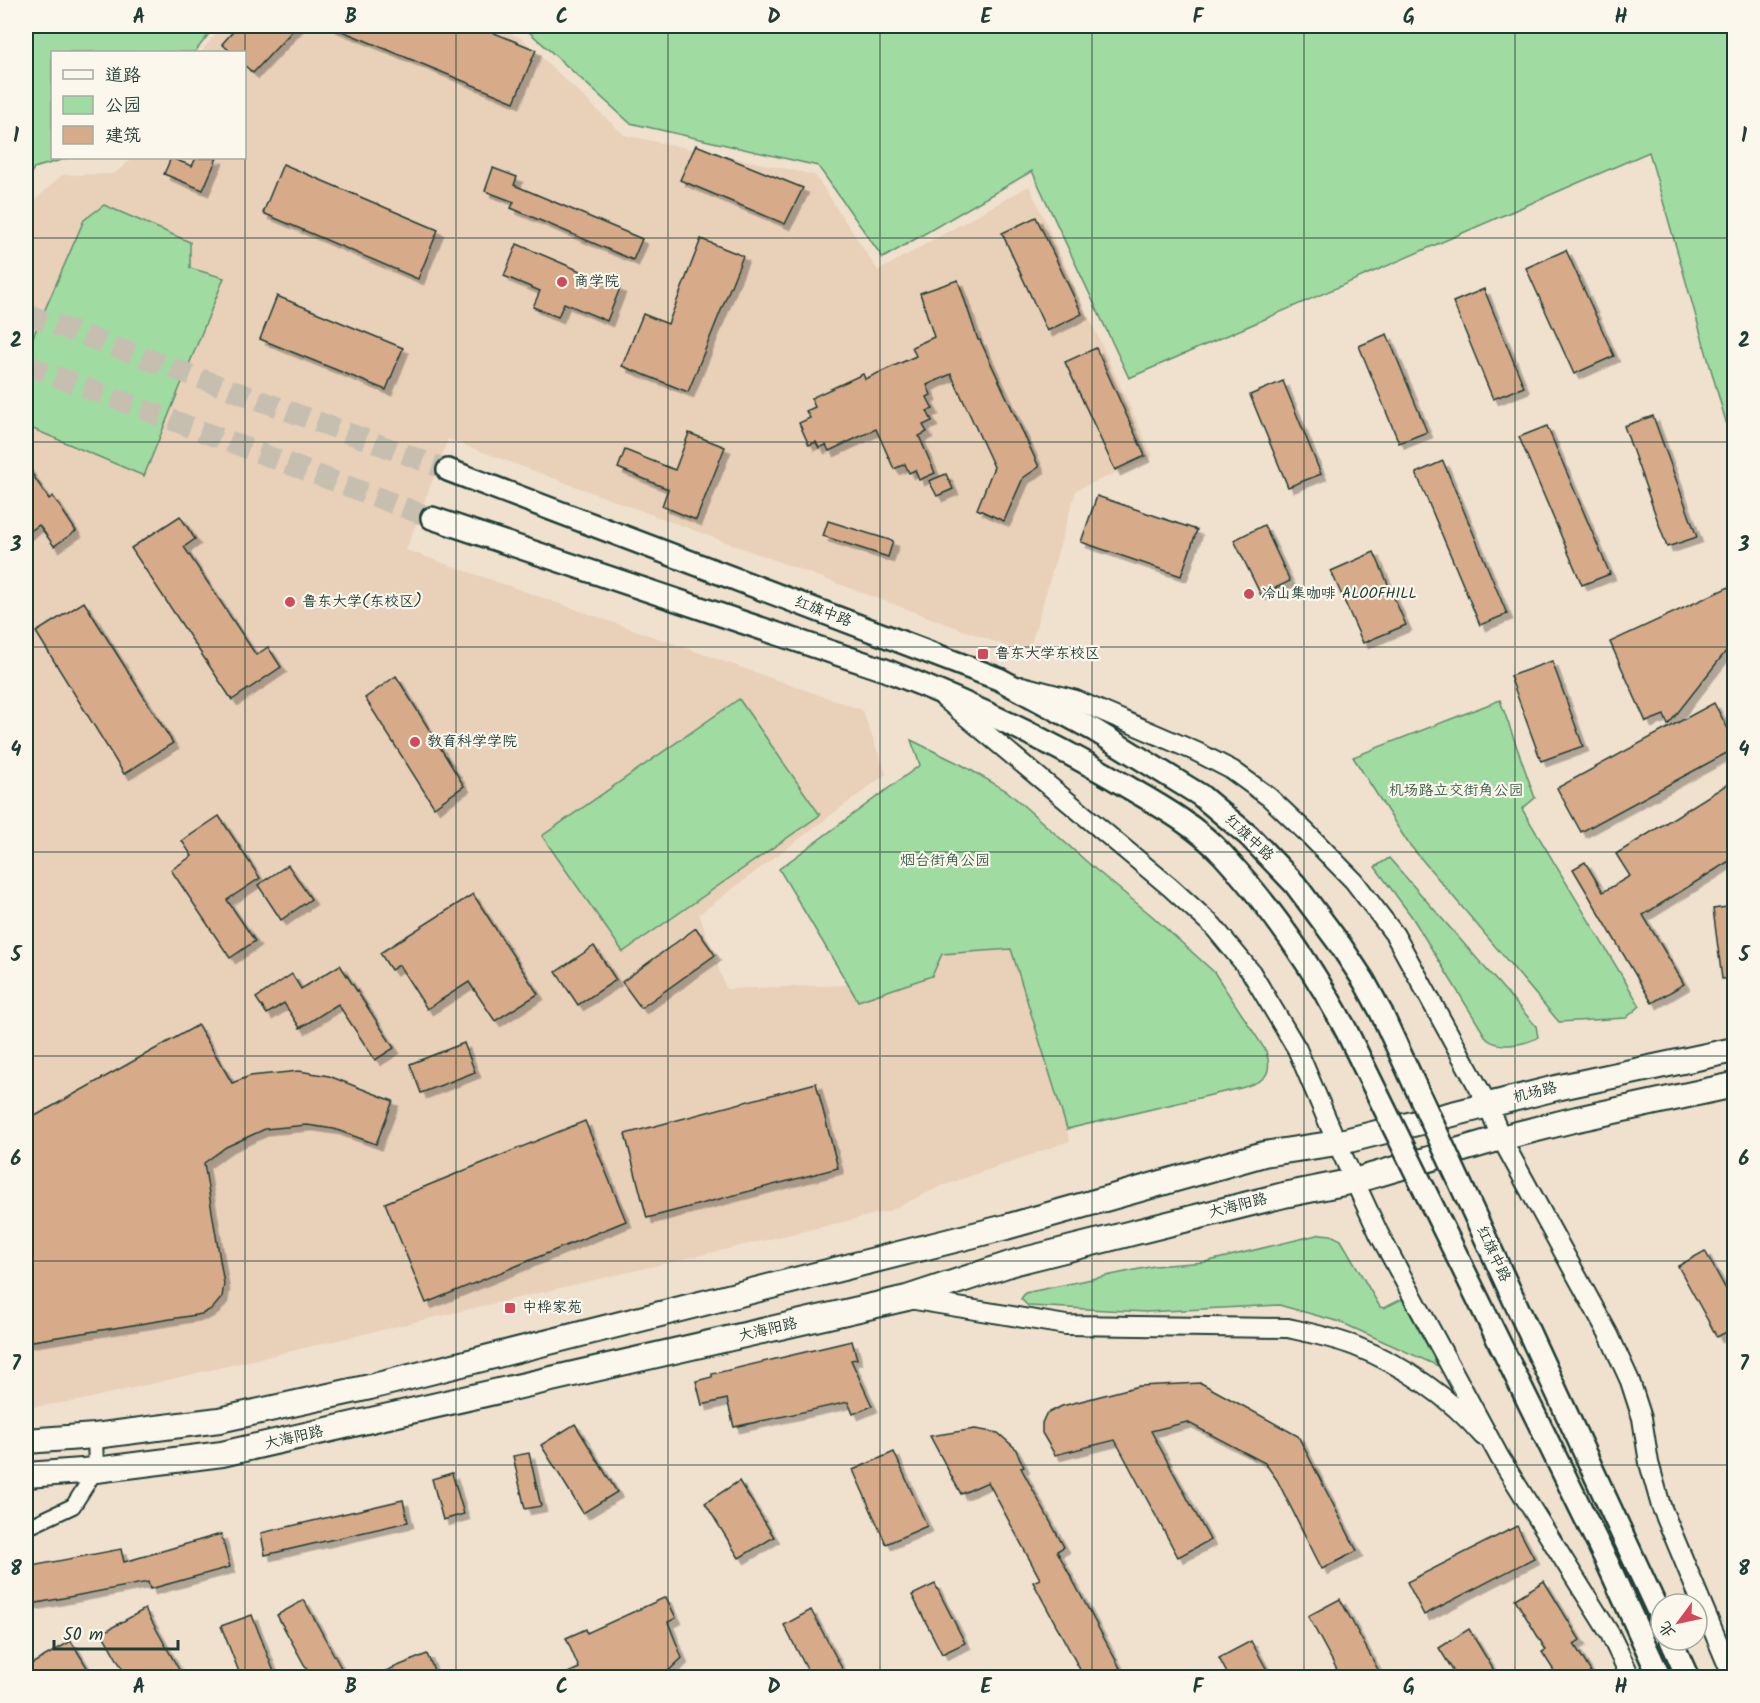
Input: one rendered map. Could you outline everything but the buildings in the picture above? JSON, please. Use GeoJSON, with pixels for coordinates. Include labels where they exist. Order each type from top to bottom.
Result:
{"type":"FeatureCollection","features":[{"type":"Feature","properties":{"kind":"highway","name":"机场路"},"geometry":{"type":"LineString","coordinates":[[1337,1143],[1556,1088],[1734,1050]]}},
{"type":"Feature","properties":{"kind":"highway"},"geometry":{"type":"LineString","coordinates":[[1501,1138],[1593,1115],[1734,1085]]}},
{"type":"Feature","properties":{"kind":"highway","name":"大海阳路"},"geometry":{"type":"LineString","coordinates":[[26,1475],[96,1470],[222,1454],[908,1298],[1016,1262],[1254,1202],[1354,1181],[1501,1138]]}},
{"type":"Feature","properties":{"kind":"highway"},"geometry":{"type":"LineString","coordinates":[[26,1441],[95,1436],[219,1420],[370,1387],[995,1230],[1238,1161],[1275,1152],[1337,1143]]}},
{"type":"Feature","properties":{"kind":"main road","name":"红旗中路"},"geometry":{"type":"LineString","coordinates":[[448,470],[999,679],[1094,730],[1200,795],[1249,836],[1295,884],[1364,981],[1381,1012],[1649,1592]]}},
{"type":"Feature","properties":{"kind":"main road","name":"红旗中路"},"geometry":{"type":"LineString","coordinates":[[432,518],[874,666],[933,688],[1078,757],[1183,820],[1222,855],[1265,907],[1308,965],[1330,1001],[1607,1562],[1660,1677]]}},
{"type":"Feature","properties":{"kind":"main road"},"geometry":{"type":"LineString","coordinates":[[999,679],[1076,700],[1197,752],[1241,777],[1269,797],[1354,881],[1395,935],[1488,1105],[1501,1138],[1608,1335],[1630,1381],[1642,1418],[1649,1463],[1661,1506],[1733,1677]]}},
{"type":"Feature","properties":{"kind":"main road"},"geometry":{"type":"LineString","coordinates":[[933,688],[1170,887],[1213,926],[1232,946],[1251,972],[1297,1049],[1379,1234],[1500,1458],[1610,1634],[1631,1677]]}},
{"type":"Feature","properties":{"kind":"main road"},"geometry":{"type":"LineString","coordinates":[[908,1298],[1066,1324],[1288,1328],[1323,1336],[1355,1346],[1417,1378],[1451,1404],[1479,1432],[1500,1458]]}},
{"type":"Feature","properties":{"kind":"main road","name":"红旗中路"},"geometry":{"type":"LineString","coordinates":[[1607,1562],[1649,1677]]}},
{"type":"Feature","properties":{"kind":"main road"},"geometry":{"type":"LineString","coordinates":[[1677,1652],[1688,1677]]}},
{"type":"Feature","properties":{"kind":"street"},"geometry":{"type":"LineString","coordinates":[[26,1528],[73,1506],[96,1470],[95,1436]]}},
{"type":"Feature","properties":{"kind":"shaded area","name":"鲁东大学(东校区)"},"geometry":{"type":"Polygon","coordinates":[[[223,26],[492,26],[521,38],[624,135],[815,175],[878,271],[1029,186],[1153,457],[1076,490],[1028,654],[448,439],[406,550],[862,710],[886,774],[699,914],[726,989],[848,985],[858,1001],[942,954],[1011,948],[1070,1141],[939,1187],[889,1211],[82,1400],[26,1408],[26,209],[62,175],[114,174],[132,159],[246,159],[246,51],[203,51],[223,26]]]}},
{"type":"Feature","properties":{"kind":"green space"},"geometry":{"type":"Polygon","coordinates":[[[26,26],[215,26],[196,51],[51,51],[51,159],[65,159],[34,168],[26,181],[26,26]]]}},
{"type":"Feature","properties":{"kind":"green space"},"geometry":{"type":"Polygon","coordinates":[[[515,26],[1734,26],[1734,450],[1649,152],[1129,378],[1032,171],[883,258],[818,166],[630,123],[528,31],[515,26]]]}},
{"type":"Feature","properties":{"kind":"green space"},"geometry":{"type":"Polygon","coordinates":[[[104,205],[190,242],[190,268],[224,278],[144,476],[26,426],[26,353],[84,220],[104,205]]]}},
{"type":"Feature","properties":{"kind":"green space"},"geometry":{"type":"Polygon","coordinates":[[[739,699],[820,815],[623,952],[542,836],[739,699]]]}},
{"type":"Feature","properties":{"kind":"green space","name":"机场路立交街角公园"},"geometry":{"type":"Polygon","coordinates":[[[1500,700],[1535,798],[1522,809],[1640,1006],[1626,1018],[1559,1022],[1408,843],[1353,757],[1500,700]]]}},
{"type":"Feature","properties":{"kind":"green space","name":"烟台街角公园"},"geometry":{"type":"Polygon","coordinates":[[[911,740],[962,765],[1007,791],[1214,972],[1266,1051],[1269,1066],[1265,1077],[1241,1088],[1067,1129],[1011,949],[942,954],[932,976],[858,1001],[779,869],[920,765],[911,740]]]}},
{"type":"Feature","properties":{"kind":"green space"},"geometry":{"type":"Polygon","coordinates":[[[1389,858],[1536,1026],[1538,1037],[1512,1045],[1498,1044],[1487,1039],[1412,917],[1375,867],[1389,858]]]}},
{"type":"Feature","properties":{"kind":"green space"},"geometry":{"type":"Polygon","coordinates":[[[1321,1234],[1331,1235],[1341,1240],[1380,1307],[1384,1308],[1402,1299],[1438,1366],[1340,1322],[1279,1305],[1146,1312],[1028,1306],[1021,1299],[1025,1293],[1154,1266],[1205,1262],[1321,1234]]]}},
{"type":"Feature","properties":{"kind":"tunnel"},"geometry":{"type":"LineString","coordinates":[[26,314],[448,470]]}},
{"type":"Feature","properties":{"kind":"tunnel"},"geometry":{"type":"LineString","coordinates":[[26,365],[432,518]]}},
{"type":"Feature","properties":{"kind":"place","name":"商学院"},"geometry":{"type":"Point","coordinates":[562,282]}},
{"type":"Feature","properties":{"kind":"place","name":"冷山集咖啡 ALOOFHILL"},"geometry":{"type":"Point","coordinates":[1249,594]}},
{"type":"Feature","properties":{"kind":"place","name":"鲁东大学(东校区)"},"geometry":{"type":"Point","coordinates":[290,602]}},
{"type":"Feature","properties":{"kind":"place","name":"鲁东大学东校区"},"geometry":{"type":"Point","coordinates":[983,654]}},
{"type":"Feature","properties":{"kind":"place","name":"教育科学学院"},"geometry":{"type":"Point","coordinates":[415,742]}},
{"type":"Feature","properties":{"kind":"place","name":"中桦家苑"},"geometry":{"type":"Point","coordinates":[510,1308]}}]}
